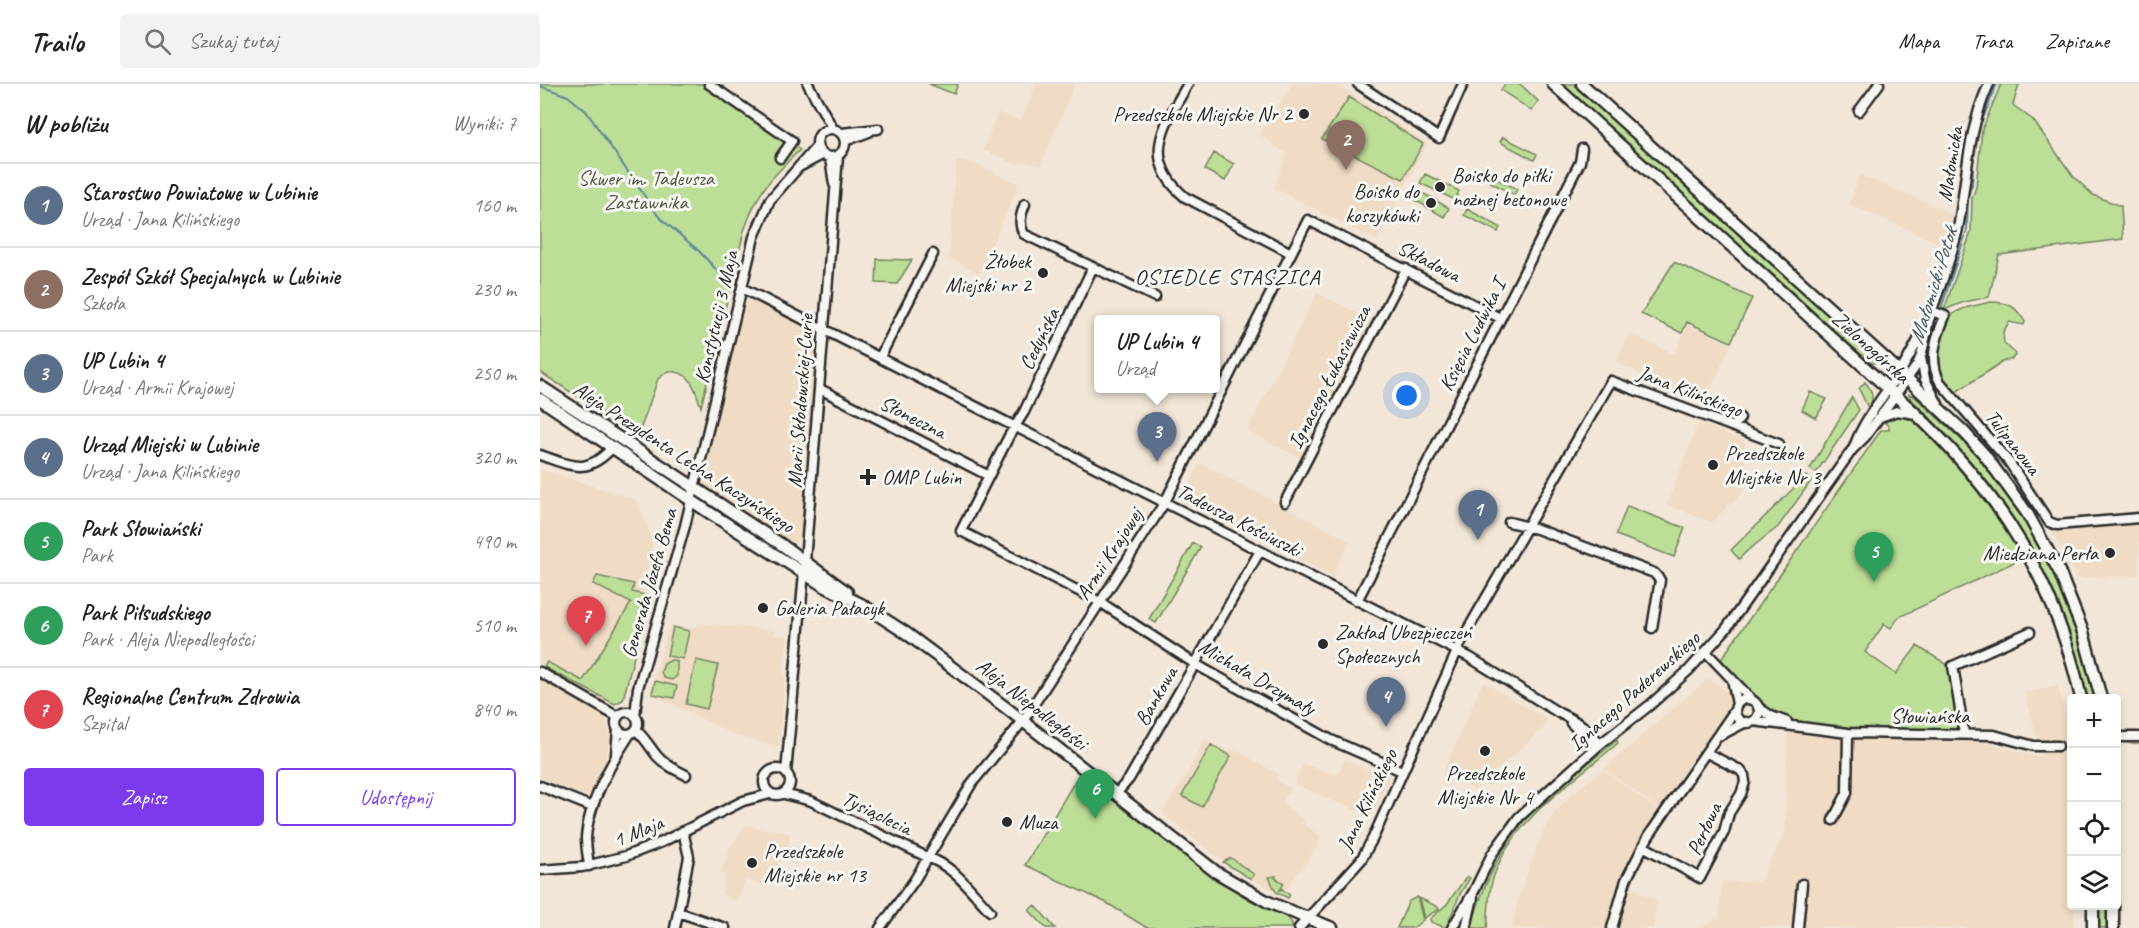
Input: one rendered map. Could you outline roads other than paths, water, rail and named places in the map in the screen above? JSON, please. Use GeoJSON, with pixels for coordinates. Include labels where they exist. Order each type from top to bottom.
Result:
{"type":"FeatureCollection","features":[{"type":"Feature","properties":{"kind":"main road","name":"Zielonogórska"},"geometry":{"type":"LineString","coordinates":[[1553,84],[1916,414],[1973,473],[1995,501],[2020,540],[2053,606],[2067,645],[2080,694]]}},
{"type":"Feature","properties":{"kind":"main road","name":"Zielonogórska"},"geometry":{"type":"LineString","coordinates":[[1582,84],[1943,412],[1977,446],[2027,513],[2048,549],[2080,621],[2100,694]]}},
{"type":"Feature","properties":{"kind":"main road","name":"Aleja Prezydenta Lecha Kaczyńskiego"},"geometry":{"type":"LineString","coordinates":[[540,386],[806,561]]}},
{"type":"Feature","properties":{"kind":"main road","name":"Aleja Prezydenta Lecha Kaczyńskiego"},"geometry":{"type":"LineString","coordinates":[[540,399],[804,573]]}},
{"type":"Feature","properties":{"kind":"main road","name":"Aleja Niepodległości"},"geometry":{"type":"LineString","coordinates":[[806,561],[861,604]]}},
{"type":"Feature","properties":{"kind":"main road","name":"Aleja Niepodległości"},"geometry":{"type":"LineString","coordinates":[[804,573],[861,604],[906,633],[1023,720],[1202,861],[1234,883],[1268,902],[1332,928]]}},
{"type":"Feature","properties":{"kind":"main road"},"geometry":{"type":"LineString","coordinates":[[2093,910],[2093,928]]}},
{"type":"Feature","properties":{"kind":"main road"},"geometry":{"type":"LineString","coordinates":[[2113,910],[2113,928]]}},
{"type":"Feature","properties":{"kind":"street"},"geometry":{"type":"LineString","coordinates":[[709,84],[792,141],[780,158]]}},
{"type":"Feature","properties":{"kind":"street"},"geometry":{"type":"LineString","coordinates":[[808,84],[828,130],[843,137],[876,130]]}},
{"type":"Feature","properties":{"kind":"street"},"geometry":{"type":"LineString","coordinates":[[1188,84],[1162,131],[1159,155],[1162,171],[1172,187],[1185,197],[1291,253]]}},
{"type":"Feature","properties":{"kind":"street"},"geometry":{"type":"LineString","coordinates":[[1358,84],[1439,138],[1463,84]]}},
{"type":"Feature","properties":{"kind":"street"},"geometry":{"type":"LineString","coordinates":[[1859,111],[1879,84]]}},
{"type":"Feature","properties":{"kind":"street","name":"Małomicka"},"geometry":{"type":"LineString","coordinates":[[1903,376],[1921,356],[1935,314],[1954,246],[1972,133],[1989,84]]}},
{"type":"Feature","properties":{"kind":"street"},"geometry":{"type":"LineString","coordinates":[[828,130],[820,135],[817,146],[830,156],[845,147],[843,137]]}},
{"type":"Feature","properties":{"kind":"street","name":"Konstytucji 3 Maja"},"geometry":{"type":"LineString","coordinates":[[694,487],[741,288],[761,217],[775,193],[817,146]]}},
{"type":"Feature","properties":{"kind":"street","name":"Księcia Ludwika I"},"geometry":{"type":"LineString","coordinates":[[1357,601],[1580,162],[1582,149]]}},
{"type":"Feature","properties":{"kind":"street","name":"Konstytucji 3 Maja"},"geometry":{"type":"LineString","coordinates":[[797,168],[830,156]]}},
{"type":"Feature","properties":{"kind":"street","name":"Marii Skłodowskiej-Curie"},"geometry":{"type":"LineString","coordinates":[[786,772],[806,561],[834,184],[838,175],[830,156]]}},
{"type":"Feature","properties":{"kind":"street"},"geometry":{"type":"LineString","coordinates":[[1026,204],[1020,219],[1024,234],[1155,297]]}},
{"type":"Feature","properties":{"kind":"street","name":"Armii Krajowej"},"geometry":{"type":"LineString","coordinates":[[880,928],[914,881],[978,775],[1023,720],[1166,502],[1308,220]]}},
{"type":"Feature","properties":{"kind":"street","name":"Składowa"},"geometry":{"type":"LineString","coordinates":[[1308,220],[1500,318]]}},
{"type":"Feature","properties":{"kind":"street"},"geometry":{"type":"LineString","coordinates":[[880,357],[933,254]]}},
{"type":"Feature","properties":{"kind":"street","name":"Cedyńska"},"geometry":{"type":"LineString","coordinates":[[961,531],[1093,267]]}},
{"type":"Feature","properties":{"kind":"street","name":"Ignacego Łukasiewicza"},"geometry":{"type":"LineString","coordinates":[[1285,502],[1406,269]]}},
{"type":"Feature","properties":{"kind":"street","name":"Tadeusza Kościuszki"},"geometry":{"type":"LineString","coordinates":[[741,288],[1457,651],[1559,713],[1585,733],[1594,736],[1599,745]]}},
{"type":"Feature","properties":{"kind":"street","name":"Małomicka"},"geometry":{"type":"LineString","coordinates":[[1903,376],[1935,314]]}},
{"type":"Feature","properties":{"kind":"street","name":"Tulipanowa"},"geometry":{"type":"LineString","coordinates":[[1935,314],[1945,316],[1934,352],[1934,370],[1943,388],[2009,462],[2049,522],[2057,525],[2139,518]]}},
{"type":"Feature","properties":{"kind":"street"},"geometry":{"type":"LineString","coordinates":[[1921,356],[1925,379],[1943,412]]}},
{"type":"Feature","properties":{"kind":"street"},"geometry":{"type":"LineString","coordinates":[[1852,450],[1859,433],[1903,376]]}},
{"type":"Feature","properties":{"kind":"street","name":"Jana Kilińskiego"},"geometry":{"type":"LineString","coordinates":[[1299,928],[1361,860],[1457,651],[1611,381],[1779,444]]}},
{"type":"Feature","properties":{"kind":"street","name":"Słoneczna"},"geometry":{"type":"LineString","coordinates":[[820,389],[989,476]]}},
{"type":"Feature","properties":{"kind":"street"},"geometry":{"type":"LineString","coordinates":[[1852,450],[1866,437],[1879,418],[1891,392]]}},
{"type":"Feature","properties":{"kind":"street"},"geometry":{"type":"LineString","coordinates":[[1879,418],[1899,411],[1916,414]]}},
{"type":"Feature","properties":{"kind":"street"},"geometry":{"type":"LineString","coordinates":[[1734,426],[1740,418]]}},
{"type":"Feature","properties":{"kind":"street"},"geometry":{"type":"LineString","coordinates":[[540,455],[588,466],[597,462],[613,447]]}},
{"type":"Feature","properties":{"kind":"street","name":"Ignacego Paderewskiego"},"geometry":{"type":"LineString","coordinates":[[1452,928],[1492,854],[1511,826],[1599,745],[1650,705],[1707,653],[1740,610],[1852,450]]}},
{"type":"Feature","properties":{"kind":"street","name":"Generała Józefa Bema"},"geometry":{"type":"LineString","coordinates":[[638,688],[694,487]]}},
{"type":"Feature","properties":{"kind":"street"},"geometry":{"type":"LineString","coordinates":[[1509,522],[1610,555],[1654,573],[1660,580],[1652,628]]}},
{"type":"Feature","properties":{"kind":"street","name":"Michała Drzymały"},"geometry":{"type":"LineString","coordinates":[[961,531],[1100,602],[1195,664],[1330,740],[1402,771]]}},
{"type":"Feature","properties":{"kind":"street","name":"Bankowa"},"geometry":{"type":"LineString","coordinates":[[1116,794],[1129,779],[1260,551]]}},
{"type":"Feature","properties":{"kind":"street"},"geometry":{"type":"LineString","coordinates":[[1964,734],[1953,666],[2030,633]]}},
{"type":"Feature","properties":{"kind":"street"},"geometry":{"type":"LineString","coordinates":[[1707,653],[1755,703],[1771,716],[1802,726]]}},
{"type":"Feature","properties":{"kind":"street"},"geometry":{"type":"LineString","coordinates":[[540,672],[622,715],[635,716]]}},
{"type":"Feature","properties":{"kind":"street"},"geometry":{"type":"LineString","coordinates":[[1732,678],[1739,720],[1802,726]]}},
{"type":"Feature","properties":{"kind":"street"},"geometry":{"type":"LineString","coordinates":[[616,754],[618,729],[616,723],[638,688]]}},
{"type":"Feature","properties":{"kind":"street"},"geometry":{"type":"LineString","coordinates":[[589,866],[586,841],[592,807],[616,754],[633,732],[638,721],[635,716],[638,688]]}},
{"type":"Feature","properties":{"kind":"street"},"geometry":{"type":"LineString","coordinates":[[1612,928],[1626,880],[1643,846],[1736,707],[1745,699],[1755,703]]}},
{"type":"Feature","properties":{"kind":"street"},"geometry":{"type":"LineString","coordinates":[[1718,737],[1750,722],[1758,714],[1755,703]]}},
{"type":"Feature","properties":{"kind":"street","name":"Słowiańska"},"geometry":{"type":"LineString","coordinates":[[1802,726],[1848,733],[1994,735],[2034,746],[2058,746]]}},
{"type":"Feature","properties":{"kind":"street"},"geometry":{"type":"LineString","coordinates":[[618,729],[624,733],[633,732],[651,745],[657,755],[686,775]]}},
{"type":"Feature","properties":{"kind":"street"},"geometry":{"type":"LineString","coordinates":[[1584,759],[1585,733]]}},
{"type":"Feature","properties":{"kind":"street","name":"Tadeusza Kościuszki"},"geometry":{"type":"LineString","coordinates":[[1585,733],[1612,736]]}},
{"type":"Feature","properties":{"kind":"street"},"geometry":{"type":"LineString","coordinates":[[1833,820],[1847,793],[1848,733]]}},
{"type":"Feature","properties":{"kind":"street"},"geometry":{"type":"LineString","coordinates":[[2121,737],[2139,737]]}},
{"type":"Feature","properties":{"kind":"street"},"geometry":{"type":"LineString","coordinates":[[770,794],[764,783],[765,775],[776,769],[789,746]]}},
{"type":"Feature","properties":{"kind":"street","name":"Perłowa"},"geometry":{"type":"LineString","coordinates":[[1643,846],[1700,878],[1724,832],[1729,813],[1741,794],[1745,782],[1740,770],[1707,753]]}},
{"type":"Feature","properties":{"kind":"street"},"geometry":{"type":"LineString","coordinates":[[776,769],[786,772],[790,782],[811,801]]}},
{"type":"Feature","properties":{"kind":"street"},"geometry":{"type":"LineString","coordinates":[[784,794],[790,782]]}},
{"type":"Feature","properties":{"kind":"street"},"geometry":{"type":"LineString","coordinates":[[743,801],[764,783]]}},
{"type":"Feature","properties":{"kind":"street"},"geometry":{"type":"LineString","coordinates":[[540,786],[592,807]]}},
{"type":"Feature","properties":{"kind":"street"},"geometry":{"type":"LineString","coordinates":[[743,801],[770,794],[777,796],[784,794],[811,801]]}},
{"type":"Feature","properties":{"kind":"street","name":"1 Maja"},"geometry":{"type":"LineString","coordinates":[[540,870],[589,866],[636,853],[743,801]]}},
{"type":"Feature","properties":{"kind":"street","name":"Tysiąclecia"},"geometry":{"type":"LineString","coordinates":[[811,801],[940,862],[957,875],[990,911]]}},
{"type":"Feature","properties":{"kind":"street"},"geometry":{"type":"LineString","coordinates":[[675,928],[689,857],[683,831]]}},
{"type":"Feature","properties":{"kind":"street"},"geometry":{"type":"LineString","coordinates":[[1798,928],[1802,884]]}},
{"type":"Feature","properties":{"kind":"street","name":"Ignacego Paderewskiego"},"geometry":{"type":"LineString","coordinates":[[1466,928],[1474,891]]}},
{"type":"Feature","properties":{"kind":"street"},"geometry":{"type":"LineString","coordinates":[[678,912],[725,928]]}},
{"type":"Feature","properties":{"kind":"waterway","name":"Małomicki Potok"},"geometry":{"type":"LineString","coordinates":[[1940,312],[1967,230],[1968,194],[1972,185],[1974,148],[1978,130],[1997,84]]}},
{"type":"Feature","properties":{"kind":"waterway"},"geometry":{"type":"LineString","coordinates":[[540,86],[568,96],[586,111],[659,217],[699,251],[723,277]]}},
{"type":"Feature","properties":{"kind":"waterway","name":"Małomicki Potok"},"geometry":{"type":"LineString","coordinates":[[1938,317],[1928,346],[1927,363],[1929,372],[1939,390]]}},
{"type":"Feature","properties":{"kind":"place","name":"Przedszkole Miejskie Nr 2"},"geometry":{"type":"Point","coordinates":[1304,114]}},
{"type":"Feature","properties":{"kind":"place","name":"Zespół Szkół Specjalnych w Lubinie"},"geometry":{"type":"Point","coordinates":[1346,170]}},
{"type":"Feature","properties":{"kind":"place","name":"Boisko do piłki nożnej betonowe"},"geometry":{"type":"Point","coordinates":[1440,187]}},
{"type":"Feature","properties":{"kind":"place","name":"Boisko do koszykówki"},"geometry":{"type":"Point","coordinates":[1431,203]}},
{"type":"Feature","properties":{"kind":"place","name":"Żłobek Miejski nr 2"},"geometry":{"type":"Point","coordinates":[1043,273]}},
{"type":"Feature","properties":{"kind":"place","name":"UP Lubin 4"},"geometry":{"type":"Point","coordinates":[1157,462]}},
{"type":"Feature","properties":{"kind":"place","name":"Przedszkole Miejskie Nr 3"},"geometry":{"type":"Point","coordinates":[1713,465]}},
{"type":"Feature","properties":{"kind":"place","name":"OMP Lubin"},"geometry":{"type":"Point","coordinates":[868,477]}},
{"type":"Feature","properties":{"kind":"place","name":"Starostwo Powiatowe w Lubinie"},"geometry":{"type":"Point","coordinates":[1478,540]}},
{"type":"Feature","properties":{"kind":"place","name":"Miedziana Perła"},"geometry":{"type":"Point","coordinates":[2110,553]}},
{"type":"Feature","properties":{"kind":"place","name":"Park Słowiański"},"geometry":{"type":"Point","coordinates":[1874,582]}},
{"type":"Feature","properties":{"kind":"place","name":"Galeria Pałacyk"},"geometry":{"type":"Point","coordinates":[763,608]}},
{"type":"Feature","properties":{"kind":"place","name":"Zakład Ubezpieczeń Społecznych"},"geometry":{"type":"Point","coordinates":[1323,644]}},
{"type":"Feature","properties":{"kind":"place","name":"Regionalne Centrum Zdrowia"},"geometry":{"type":"Point","coordinates":[586,646]}},
{"type":"Feature","properties":{"kind":"place","name":"Urząd Miejski w Lubinie"},"geometry":{"type":"Point","coordinates":[1386,727]}},
{"type":"Feature","properties":{"kind":"place","name":"Przedszkole Miejskie Nr 4"},"geometry":{"type":"Point","coordinates":[1485,751]}},
{"type":"Feature","properties":{"kind":"place","name":"Park Piłsudskiego"},"geometry":{"type":"Point","coordinates":[1095,819]}},
{"type":"Feature","properties":{"kind":"place","name":"Muza"},"geometry":{"type":"Point","coordinates":[1007,822]}},
{"type":"Feature","properties":{"kind":"place","name":"Przedszkole Miejskie nr 13"},"geometry":{"type":"Point","coordinates":[752,863]}},
{"type":"Feature","properties":{"kind":"district","name":"OSIEDLE STASZICA"},"geometry":{"type":"Point","coordinates":[1228,277]}},
{"type":"Feature","properties":{"kind":"park label","name":"Skwer im. Tadeusza Zastawnika"},"geometry":{"type":"Point","coordinates":[646,190]}}]}
